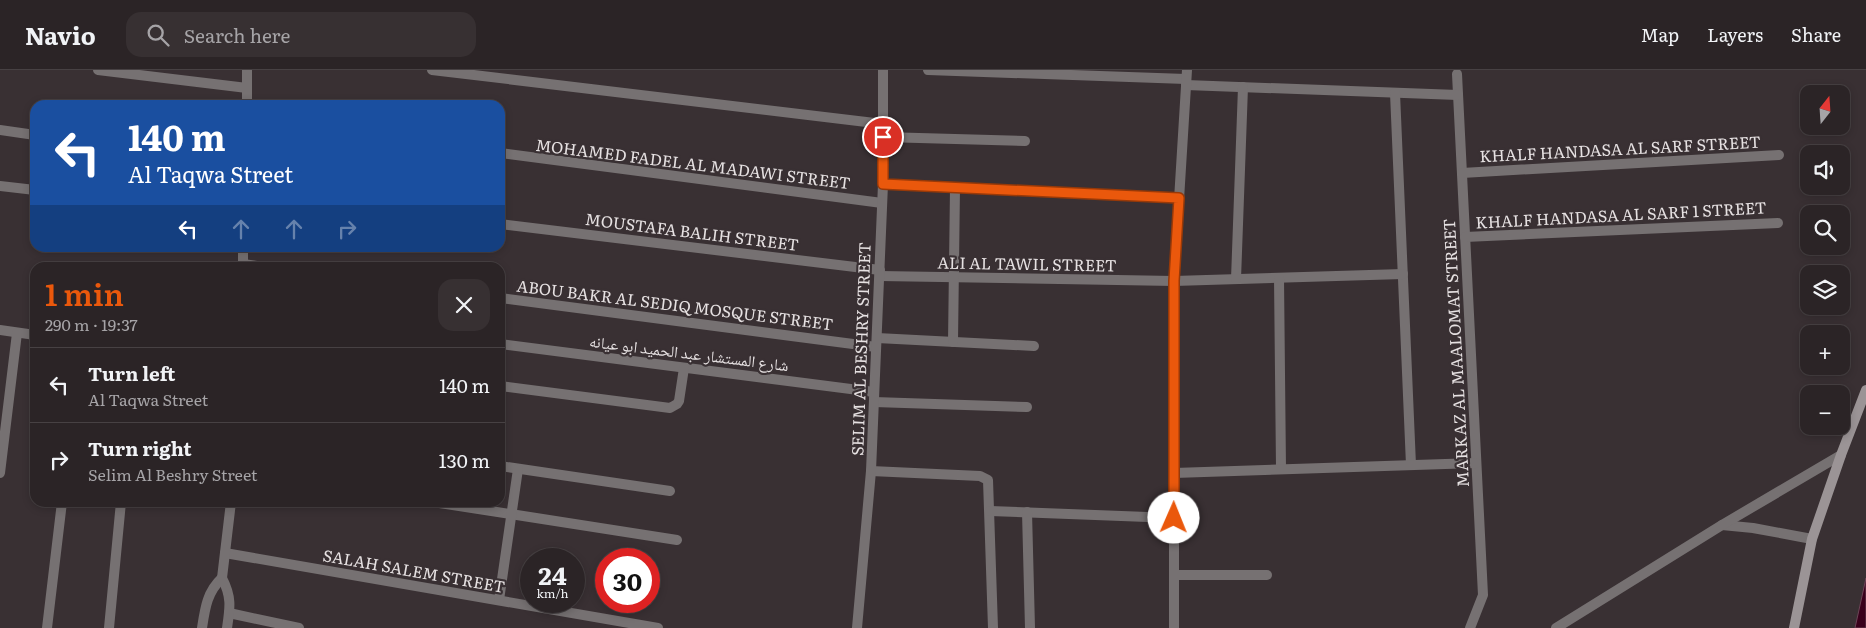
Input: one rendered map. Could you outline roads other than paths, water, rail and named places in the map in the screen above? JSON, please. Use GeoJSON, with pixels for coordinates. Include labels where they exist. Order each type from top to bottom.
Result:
{"type":"FeatureCollection","features":[{"type":"Feature","properties":{"kind":"street"},"geometry":{"type":"LineString","coordinates":[[98,70],[247,88]]}},
{"type":"Feature","properties":{"kind":"street"},"geometry":{"type":"LineString","coordinates":[[247,70],[247,100]]}},
{"type":"Feature","properties":{"kind":"street"},"geometry":{"type":"LineString","coordinates":[[432,70],[883,124]]}},
{"type":"Feature","properties":{"kind":"street","name":"SELIM AL BESHRY STREET"},"geometry":{"type":"LineString","coordinates":[[857,628],[871,471],[877,343],[883,184],[883,70]]}},
{"type":"Feature","properties":{"kind":"street"},"geometry":{"type":"LineString","coordinates":[[928,70],[1186,78],[1243,87],[1458,95]]}},
{"type":"Feature","properties":{"kind":"street","name":"MARKAZ AL MAALOMAT STREET"},"geometry":{"type":"LineString","coordinates":[[1457,74],[1483,595],[1470,628]]}},
{"type":"Feature","properties":{"kind":"street"},"geometry":{"type":"LineString","coordinates":[[1174,628],[1174,281],[1186,78]]}},
{"type":"Feature","properties":{"kind":"street"},"geometry":{"type":"LineString","coordinates":[[1236,279],[1243,87]]}},
{"type":"Feature","properties":{"kind":"street"},"geometry":{"type":"LineString","coordinates":[[1396,93],[1411,465]]}},
{"type":"Feature","properties":{"kind":"street"},"geometry":{"type":"LineString","coordinates":[[0,130],[30,134]]}},
{"type":"Feature","properties":{"kind":"street"},"geometry":{"type":"LineString","coordinates":[[883,137],[1026,141]]}},
{"type":"Feature","properties":{"kind":"street","name":"MOHAMED FADEL AL MADAWI STREET"},"geometry":{"type":"LineString","coordinates":[[505,154],[882,204]]}},
{"type":"Feature","properties":{"kind":"street","name":"KHALF HANDASA AL SARF STREET"},"geometry":{"type":"LineString","coordinates":[[1462,174],[1779,155]]}},
{"type":"Feature","properties":{"kind":"street"},"geometry":{"type":"LineString","coordinates":[[883,184],[1179,198]]}},
{"type":"Feature","properties":{"kind":"street"},"geometry":{"type":"LineString","coordinates":[[0,186],[30,189]]}},
{"type":"Feature","properties":{"kind":"street"},"geometry":{"type":"LineString","coordinates":[[953,342],[955,188]]}},
{"type":"Feature","properties":{"kind":"street","name":"KHALF HANDASA AL SARF 1 STREET"},"geometry":{"type":"LineString","coordinates":[[1465,237],[1778,222]]}},
{"type":"Feature","properties":{"kind":"street","name":"MOUSTAFA BALIH STREET"},"geometry":{"type":"LineString","coordinates":[[505,225],[880,273]]}},
{"type":"Feature","properties":{"kind":"street","name":"ALI AL TAWIL STREET"},"geometry":{"type":"LineString","coordinates":[[880,273],[954,278],[1174,281],[1403,274]]}},
{"type":"Feature","properties":{"kind":"street"},"geometry":{"type":"LineString","coordinates":[[1279,278],[1281,469]]}},
{"type":"Feature","properties":{"kind":"street","name":"ABOU BAKR AL SEDIQ MOSQUE STREET"},"geometry":{"type":"LineString","coordinates":[[505,299],[877,343],[953,342],[1034,346]]}},
{"type":"Feature","properties":{"kind":"street"},"geometry":{"type":"LineString","coordinates":[[0,330],[30,335]]}},
{"type":"Feature","properties":{"kind":"street"},"geometry":{"type":"LineString","coordinates":[[0,473],[17,333]]}},
{"type":"Feature","properties":{"kind":"street","name":"شارع المستشار عبد الحميد ابو عيانه"},"geometry":{"type":"LineString","coordinates":[[505,345],[684,368],[874,397],[1027,407]]}},
{"type":"Feature","properties":{"kind":"street"},"geometry":{"type":"LineString","coordinates":[[505,387],[670,408],[679,401],[684,368]]}},
{"type":"Feature","properties":{"kind":"street"},"geometry":{"type":"LineString","coordinates":[[1794,628],[1812,539],[1866,390]]}},
{"type":"Feature","properties":{"kind":"street"},"geometry":{"type":"LineString","coordinates":[[1556,628],[1722,525],[1841,455]]}},
{"type":"Feature","properties":{"kind":"street"},"geometry":{"type":"LineString","coordinates":[[1174,473],[1476,463]]}},
{"type":"Feature","properties":{"kind":"street"},"geometry":{"type":"LineString","coordinates":[[505,467],[670,491]]}},
{"type":"Feature","properties":{"kind":"street"},"geometry":{"type":"LineString","coordinates":[[499,600],[518,469]]}},
{"type":"Feature","properties":{"kind":"street"},"geometry":{"type":"LineString","coordinates":[[871,471],[983,476],[989,482],[993,628]]}},
{"type":"Feature","properties":{"kind":"street"},"geometry":{"type":"LineString","coordinates":[[47,628],[61,507]]}},
{"type":"Feature","properties":{"kind":"street"},"geometry":{"type":"LineString","coordinates":[[109,628],[121,507]]}},
{"type":"Feature","properties":{"kind":"street"},"geometry":{"type":"LineString","coordinates":[[226,628],[230,601],[228,589],[222,578],[230,507]]}},
{"type":"Feature","properties":{"kind":"street"},"geometry":{"type":"LineString","coordinates":[[463,507],[678,540]]}},
{"type":"Feature","properties":{"kind":"street"},"geometry":{"type":"LineString","coordinates":[[990,510],[1174,518]]}},
{"type":"Feature","properties":{"kind":"street"},"geometry":{"type":"LineString","coordinates":[[1028,512],[1030,628]]}},
{"type":"Feature","properties":{"kind":"street"},"geometry":{"type":"LineString","coordinates":[[1722,525],[1768,530],[1812,539]]}},
{"type":"Feature","properties":{"kind":"street","name":"SALAH SALEM STREET"},"geometry":{"type":"LineString","coordinates":[[225,553],[658,628]]}},
{"type":"Feature","properties":{"kind":"street"},"geometry":{"type":"LineString","coordinates":[[1174,575],[1267,575]]}},
{"type":"Feature","properties":{"kind":"street"},"geometry":{"type":"LineString","coordinates":[[202,628],[208,596],[222,578]]}},
{"type":"Feature","properties":{"kind":"street"},"geometry":{"type":"LineString","coordinates":[[229,613],[299,628]]}}]}
